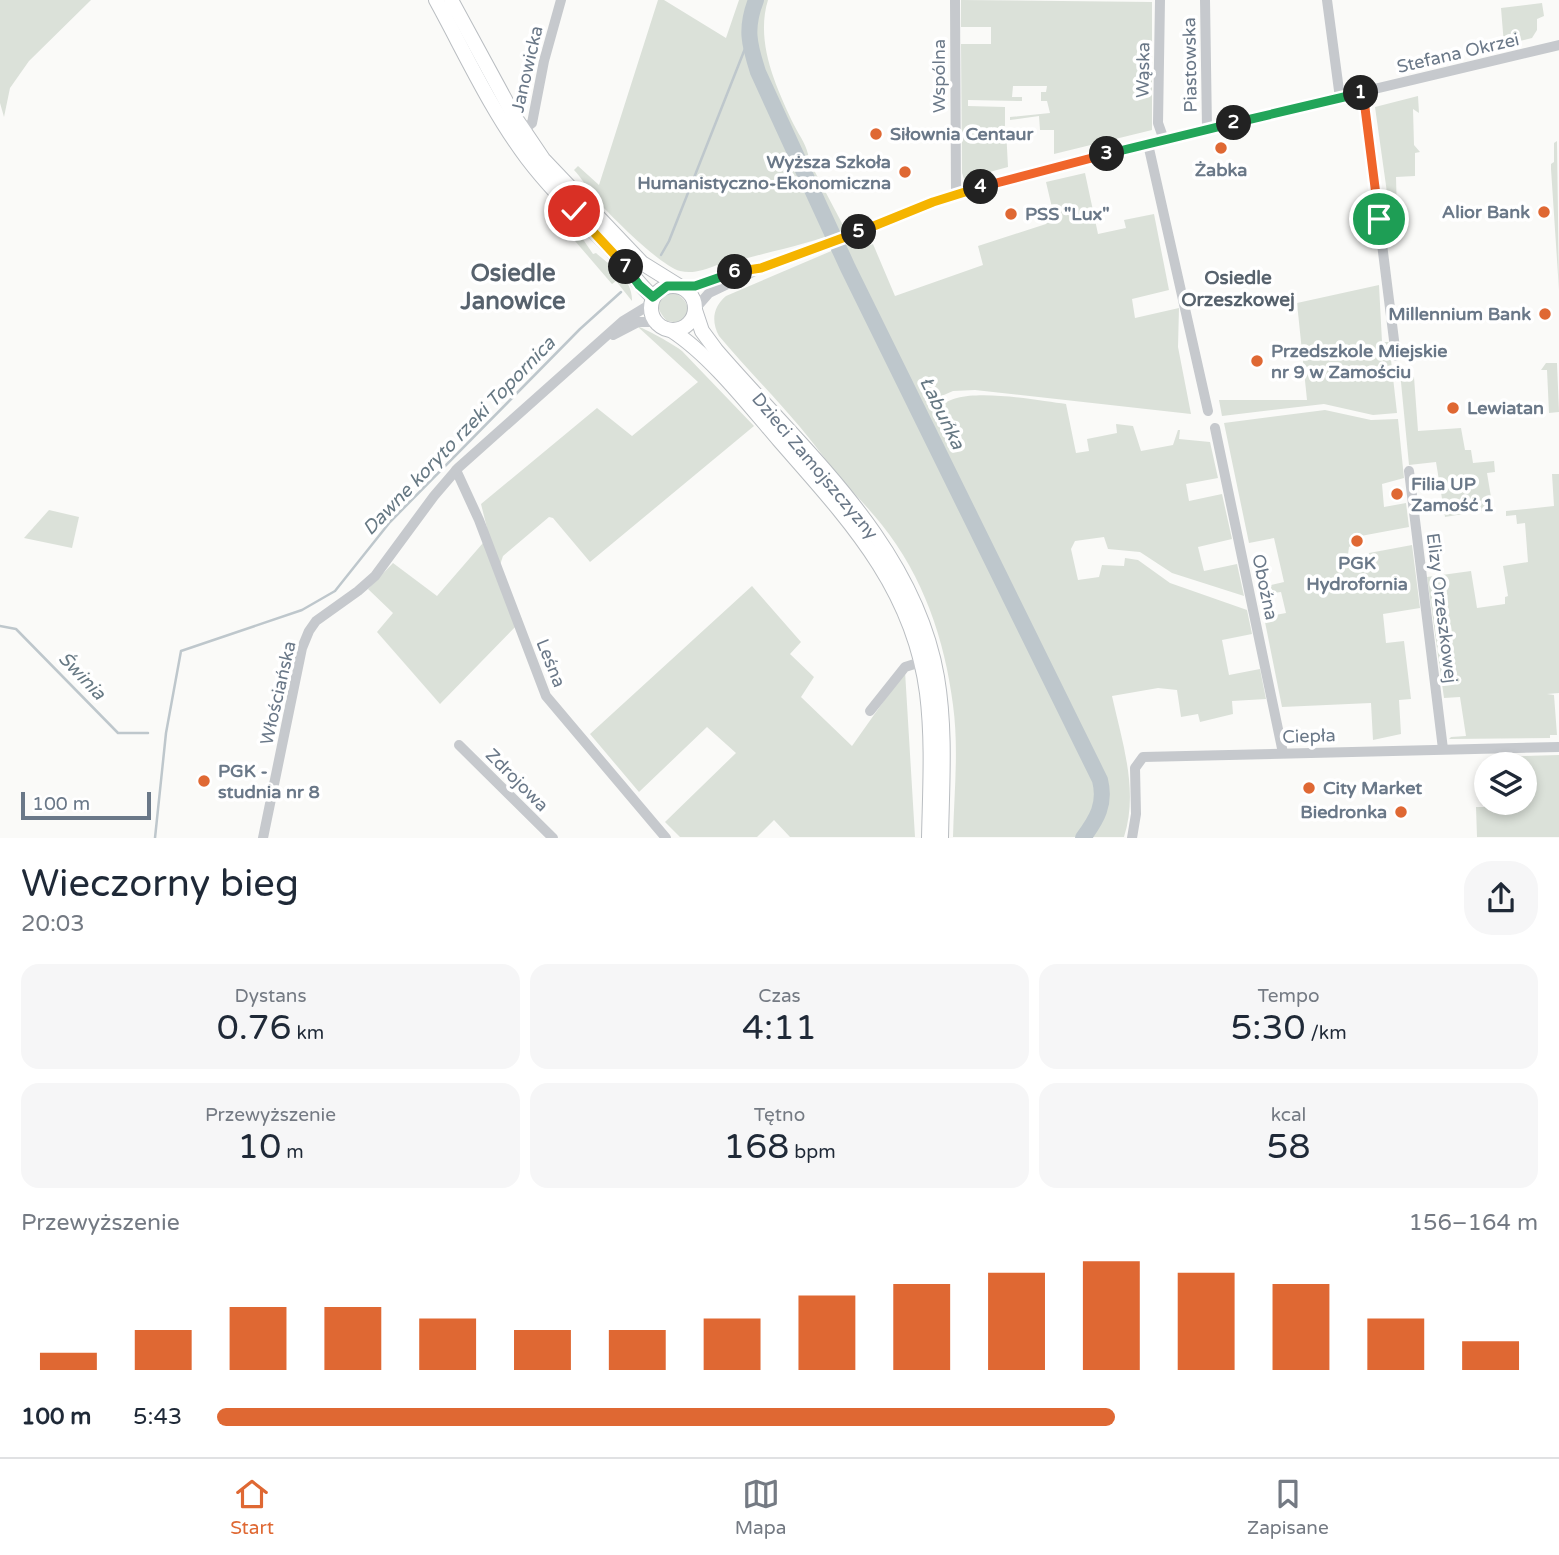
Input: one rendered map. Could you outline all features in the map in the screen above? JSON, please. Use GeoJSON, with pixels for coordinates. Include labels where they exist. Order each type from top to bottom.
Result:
{"type":"FeatureCollection","features":[{"type":"Feature","properties":{"kind":"main road"},"geometry":{"type":"LineString","coordinates":[[436,0],[518,133],[642,263],[679,286],[691,295],[695,309],[692,319],[685,326],[671,330],[656,322],[651,313],[652,300],[661,289],[679,286]]}},
{"type":"Feature","properties":{"kind":"main road"},"geometry":{"type":"LineString","coordinates":[[451,0],[541,176],[620,259],[652,300]]}},
{"type":"Feature","properties":{"kind":"main road","name":"Dzieci Zamojszczyzny"},"geometry":{"type":"LineString","coordinates":[[695,309],[702,331],[716,350],[868,525],[898,570],[915,602],[931,650],[940,700],[943,735],[941,838]]}},
{"type":"Feature","properties":{"kind":"main road","name":"Dzieci Zamojszczyzny"},"geometry":{"type":"LineString","coordinates":[[671,330],[702,355],[774,434],[861,536],[896,592],[921,663],[929,726],[929,838]]}},
{"type":"Feature","properties":{"kind":"street","name":"Janowicka"},"geometry":{"type":"LineString","coordinates":[[518,133],[533,118],[544,61],[561,0]]}},
{"type":"Feature","properties":{"kind":"street","name":"Wspólna"},"geometry":{"type":"LineString","coordinates":[[955,0],[956,194]]}},
{"type":"Feature","properties":{"kind":"street","name":"Wąska"},"geometry":{"type":"LineString","coordinates":[[1160,0],[1158,123],[1164,140]]}},
{"type":"Feature","properties":{"kind":"street","name":"Piastowska"},"geometry":{"type":"LineString","coordinates":[[1205,0],[1207,129]]}},
{"type":"Feature","properties":{"kind":"street"},"geometry":{"type":"LineString","coordinates":[[1327,0],[1339,98]]}},
{"type":"Feature","properties":{"kind":"street","name":"Stefana Okrzei"},"geometry":{"type":"LineString","coordinates":[[695,309],[709,293],[761,268],[956,194],[1207,129],[1559,45]]}},
{"type":"Feature","properties":{"kind":"street"},"geometry":{"type":"LineString","coordinates":[[1363,92],[1396,356]]}},
{"type":"Feature","properties":{"kind":"street"},"geometry":{"type":"LineString","coordinates":[[1148,144],[1208,411]]}},
{"type":"Feature","properties":{"kind":"street","name":"Stefana Okrzei"},"geometry":{"type":"LineString","coordinates":[[679,286],[695,286],[731,272],[761,268]]}},
{"type":"Feature","properties":{"kind":"street","name":"Włościańska"},"geometry":{"type":"LineString","coordinates":[[263,838],[302,648],[309,631],[326,613],[358,592],[375,576],[456,470],[486,440],[622,321],[652,300]]}},
{"type":"Feature","properties":{"kind":"street","name":"Włościańska"},"geometry":{"type":"LineString","coordinates":[[600,342],[635,323],[656,322]]}},
{"type":"Feature","properties":{"kind":"street","name":"Oboźna"},"geometry":{"type":"LineString","coordinates":[[1215,428],[1283,753]]}},
{"type":"Feature","properties":{"kind":"street","name":"Leśna"},"geometry":{"type":"LineString","coordinates":[[456,470],[479,520],[546,696],[666,838]]}},
{"type":"Feature","properties":{"kind":"street","name":"Elizy Orzeszkowej"},"geometry":{"type":"LineString","coordinates":[[1409,471],[1444,749]]}},
{"type":"Feature","properties":{"kind":"street"},"geometry":{"type":"LineString","coordinates":[[870,711],[905,667],[921,663]]}},
{"type":"Feature","properties":{"kind":"street","name":"Zdrojowa"},"geometry":{"type":"LineString","coordinates":[[459,745],[553,838]]}},
{"type":"Feature","properties":{"kind":"street","name":"Ciepła"},"geometry":{"type":"LineString","coordinates":[[1132,838],[1136,814],[1135,768],[1139,759],[1146,756],[1559,747]]}},
{"type":"Feature","properties":{"kind":"shaded area"},"geometry":{"type":"Polygon","coordinates":[[[0,0],[91,0],[29,61],[10,88],[4,117],[0,103],[0,0]]]}},
{"type":"Feature","properties":{"kind":"shaded area"},"geometry":{"type":"Polygon","coordinates":[[[658,0],[664,0],[726,38],[739,0],[768,0],[764,32],[774,80],[809,159],[812,158],[815,172],[845,229],[718,267],[717,265],[685,272],[671,267],[646,249],[590,192],[574,170],[578,166],[599,185],[658,0]]]}},
{"type":"Feature","properties":{"kind":"shaded area"},"geometry":{"type":"Polygon","coordinates":[[[961,0],[1152,2],[1152,130],[1054,154],[1054,130],[1040,130],[1039,116],[1010,120],[1010,117],[1050,113],[1047,101],[1041,101],[1041,92],[1046,92],[1047,86],[1013,86],[1012,97],[1022,97],[1022,101],[968,100],[968,106],[1005,107],[1005,126],[1000,126],[999,129],[1006,129],[1008,167],[964,179],[961,44],[991,44],[991,27],[961,27],[961,0]]]}},
{"type":"Feature","properties":{"kind":"shaded area"},"geometry":{"type":"Polygon","coordinates":[[[1542,3],[1544,16],[1537,19],[1537,30],[1532,38],[1504,45],[1501,8],[1542,3]]]}},
{"type":"Feature","properties":{"kind":"shaded area"},"geometry":{"type":"Polygon","coordinates":[[[1418,96],[1419,113],[1413,109],[1414,145],[1420,152],[1415,153],[1415,176],[1396,177],[1397,214],[1390,214],[1375,107],[1418,96]]]}},
{"type":"Feature","properties":{"kind":"shaded area"},"geometry":{"type":"Polygon","coordinates":[[[1557,141],[1559,290],[1551,169],[1554,162],[1554,143],[1557,141]]]}},
{"type":"Feature","properties":{"kind":"shaded area"},"geometry":{"type":"Polygon","coordinates":[[[1085,173],[1098,234],[1126,228],[1124,220],[1154,214],[1169,290],[1132,299],[1135,318],[1179,308],[1178,347],[1191,414],[975,390],[953,391],[937,398],[932,394],[929,396],[938,415],[942,413],[940,408],[949,401],[980,395],[1066,404],[1076,453],[1089,451],[1087,439],[1117,433],[1116,424],[1133,426],[1141,451],[1173,445],[1178,430],[1179,439],[1210,442],[1218,478],[1186,484],[1189,501],[1222,494],[1232,539],[1198,547],[1204,571],[1237,564],[1244,596],[1172,573],[1140,552],[1108,549],[1104,537],[1075,541],[1071,549],[1078,580],[1099,577],[1102,565],[1124,566],[1125,558],[1138,560],[1170,583],[1247,610],[1252,634],[1222,640],[1229,675],[1260,669],[1266,699],[1232,701],[1233,714],[1200,722],[1198,714],[1181,717],[1177,690],[1158,688],[1112,696],[1129,784],[1130,802],[1124,837],[953,837],[956,755],[953,705],[938,633],[920,587],[882,525],[790,415],[719,336],[715,314],[718,305],[726,296],[850,243],[856,247],[865,243],[867,246],[873,244],[895,296],[983,265],[978,246],[1046,224],[1053,212],[1046,182],[1085,173]]]}},
{"type":"Feature","properties":{"kind":"shaded area"},"geometry":{"type":"Polygon","coordinates":[[[576,229],[593,254],[596,253],[625,279],[632,301],[616,281],[612,284],[569,234],[576,229]]]}},
{"type":"Feature","properties":{"kind":"shaded area"},"geometry":{"type":"Polygon","coordinates":[[[1379,285],[1382,342],[1389,342],[1397,413],[1373,415],[1324,404],[1222,416],[1219,400],[1307,400],[1297,303],[1379,285]]]}},
{"type":"Feature","properties":{"kind":"shaded area"},"geometry":{"type":"Polygon","coordinates":[[[670,291],[679,295],[686,304],[687,317],[680,323],[667,321],[659,308],[660,295],[670,291]]]}},
{"type":"Feature","properties":{"kind":"shaded area"},"geometry":{"type":"Polygon","coordinates":[[[637,326],[682,351],[754,426],[590,562],[553,518],[549,517],[503,556],[500,565],[522,620],[440,704],[377,632],[393,613],[368,589],[393,563],[437,596],[489,536],[481,504],[597,408],[632,436],[698,382],[637,326]]]}},
{"type":"Feature","properties":{"kind":"shaded area"},"geometry":{"type":"Polygon","coordinates":[[[1546,363],[1557,363],[1559,412],[1549,413],[1547,370],[1541,370],[1546,363]]]}},
{"type":"Feature","properties":{"kind":"shaded area"},"geometry":{"type":"Polygon","coordinates":[[[1400,372],[1414,377],[1418,431],[1461,428],[1465,450],[1471,450],[1473,463],[1494,461],[1495,472],[1487,473],[1493,509],[1445,517],[1436,462],[1409,465],[1400,372]]]}},
{"type":"Feature","properties":{"kind":"shaded area"},"geometry":{"type":"Polygon","coordinates":[[[1325,410],[1371,420],[1398,419],[1404,478],[1382,484],[1384,507],[1406,503],[1409,527],[1350,538],[1347,562],[1339,565],[1341,569],[1353,565],[1352,571],[1370,567],[1369,553],[1412,545],[1420,608],[1383,614],[1386,643],[1404,641],[1411,699],[1399,700],[1401,734],[1373,740],[1371,703],[1282,707],[1264,617],[1286,613],[1281,592],[1260,595],[1258,588],[1284,582],[1274,538],[1249,543],[1224,423],[1325,410]]]}},
{"type":"Feature","properties":{"kind":"shaded area"},"geometry":{"type":"Polygon","coordinates":[[[1552,474],[1559,474],[1559,693],[1547,694],[1554,695],[1557,735],[1550,735],[1550,738],[1449,739],[1466,736],[1460,697],[1444,698],[1427,577],[1471,571],[1477,608],[1505,604],[1505,597],[1508,596],[1503,566],[1528,562],[1525,523],[1517,524],[1516,515],[1506,516],[1506,511],[1554,506],[1552,474]]]}},
{"type":"Feature","properties":{"kind":"shaded area"},"geometry":{"type":"Polygon","coordinates":[[[49,510],[79,517],[72,548],[24,538],[49,510]]]}},
{"type":"Feature","properties":{"kind":"shaded area"},"geometry":{"type":"Polygon","coordinates":[[[752,586],[801,642],[790,654],[814,677],[801,697],[852,746],[905,671],[915,837],[790,837],[774,820],[757,837],[680,837],[665,822],[736,753],[707,727],[639,792],[590,734],[752,586]]]}},
{"type":"Feature","properties":{"kind":"shaded area"},"geometry":{"type":"Polygon","coordinates":[[[1559,755],[1559,837],[1477,837],[1476,815],[1537,815],[1537,756],[1559,755]]]}},
{"type":"Feature","properties":{"kind":"waterway","name":"Łabuńka"},"geometry":{"type":"LineString","coordinates":[[756,0],[750,19],[750,36],[758,72],[848,268],[1100,780],[1102,797],[1099,811],[1083,838]]}},
{"type":"Feature","properties":{"kind":"waterway","name":"Dawne koryto rzeki Topornica"},"geometry":{"type":"LineString","coordinates":[[661,255],[669,241],[748,41]]}},
{"type":"Feature","properties":{"kind":"waterway","name":"Dawne koryto rzeki Topornica"},"geometry":{"type":"LineString","coordinates":[[155,838],[166,733],[181,651],[302,610],[335,591],[390,522],[580,329],[621,292]]}},
{"type":"Feature","properties":{"kind":"waterway","name":"Świnia"},"geometry":{"type":"LineString","coordinates":[[0,626],[16,629],[118,733],[148,733]]}},
{"type":"Feature","properties":{"kind":"place","name":"Siłownia Centaur"},"geometry":{"type":"Point","coordinates":[876,134]}},
{"type":"Feature","properties":{"kind":"place","name":"Żabka"},"geometry":{"type":"Point","coordinates":[1221,148]}},
{"type":"Feature","properties":{"kind":"place","name":"Wyższa Szkoła Humanistyczno-Ekonomiczna"},"geometry":{"type":"Point","coordinates":[905,172]}},
{"type":"Feature","properties":{"kind":"place","name":"Alior Bank"},"geometry":{"type":"Point","coordinates":[1544,212]}},
{"type":"Feature","properties":{"kind":"place","name":"PSS \"Lux\""},"geometry":{"type":"Point","coordinates":[1011,214]}},
{"type":"Feature","properties":{"kind":"place","name":"Millennium Bank"},"geometry":{"type":"Point","coordinates":[1545,314]}},
{"type":"Feature","properties":{"kind":"place","name":"Przedszkole Miejskie nr 9 w Zamościu"},"geometry":{"type":"Point","coordinates":[1257,361]}},
{"type":"Feature","properties":{"kind":"place","name":"Lewiatan"},"geometry":{"type":"Point","coordinates":[1453,408]}},
{"type":"Feature","properties":{"kind":"place","name":"Filia UP Zamość 1"},"geometry":{"type":"Point","coordinates":[1397,494]}},
{"type":"Feature","properties":{"kind":"place","name":"PGK Hydrofornia"},"geometry":{"type":"Point","coordinates":[1357,541]}},
{"type":"Feature","properties":{"kind":"place","name":"PGK - studnia nr 8"},"geometry":{"type":"Point","coordinates":[204,781]}},
{"type":"Feature","properties":{"kind":"place","name":"City Market"},"geometry":{"type":"Point","coordinates":[1309,788]}},
{"type":"Feature","properties":{"kind":"place","name":"Biedronka"},"geometry":{"type":"Point","coordinates":[1401,812]}},
{"type":"Feature","properties":{"kind":"district","name":"Osiedle Janowice"},"geometry":{"type":"Point","coordinates":[513,287]}},
{"type":"Feature","properties":{"kind":"district","name":"Osiedle Orzeszkowej"},"geometry":{"type":"Point","coordinates":[1238,289]}},
{"type":"Feature","properties":{"kind":"route"},"geometry":{"type":"LineString","coordinates":[[574,211],[620,259],[639,285],[653,297],[667,286],[695,286],[731,272],[761,268],[956,194],[1031,173],[1363,92],[1379,219]]}}]}
